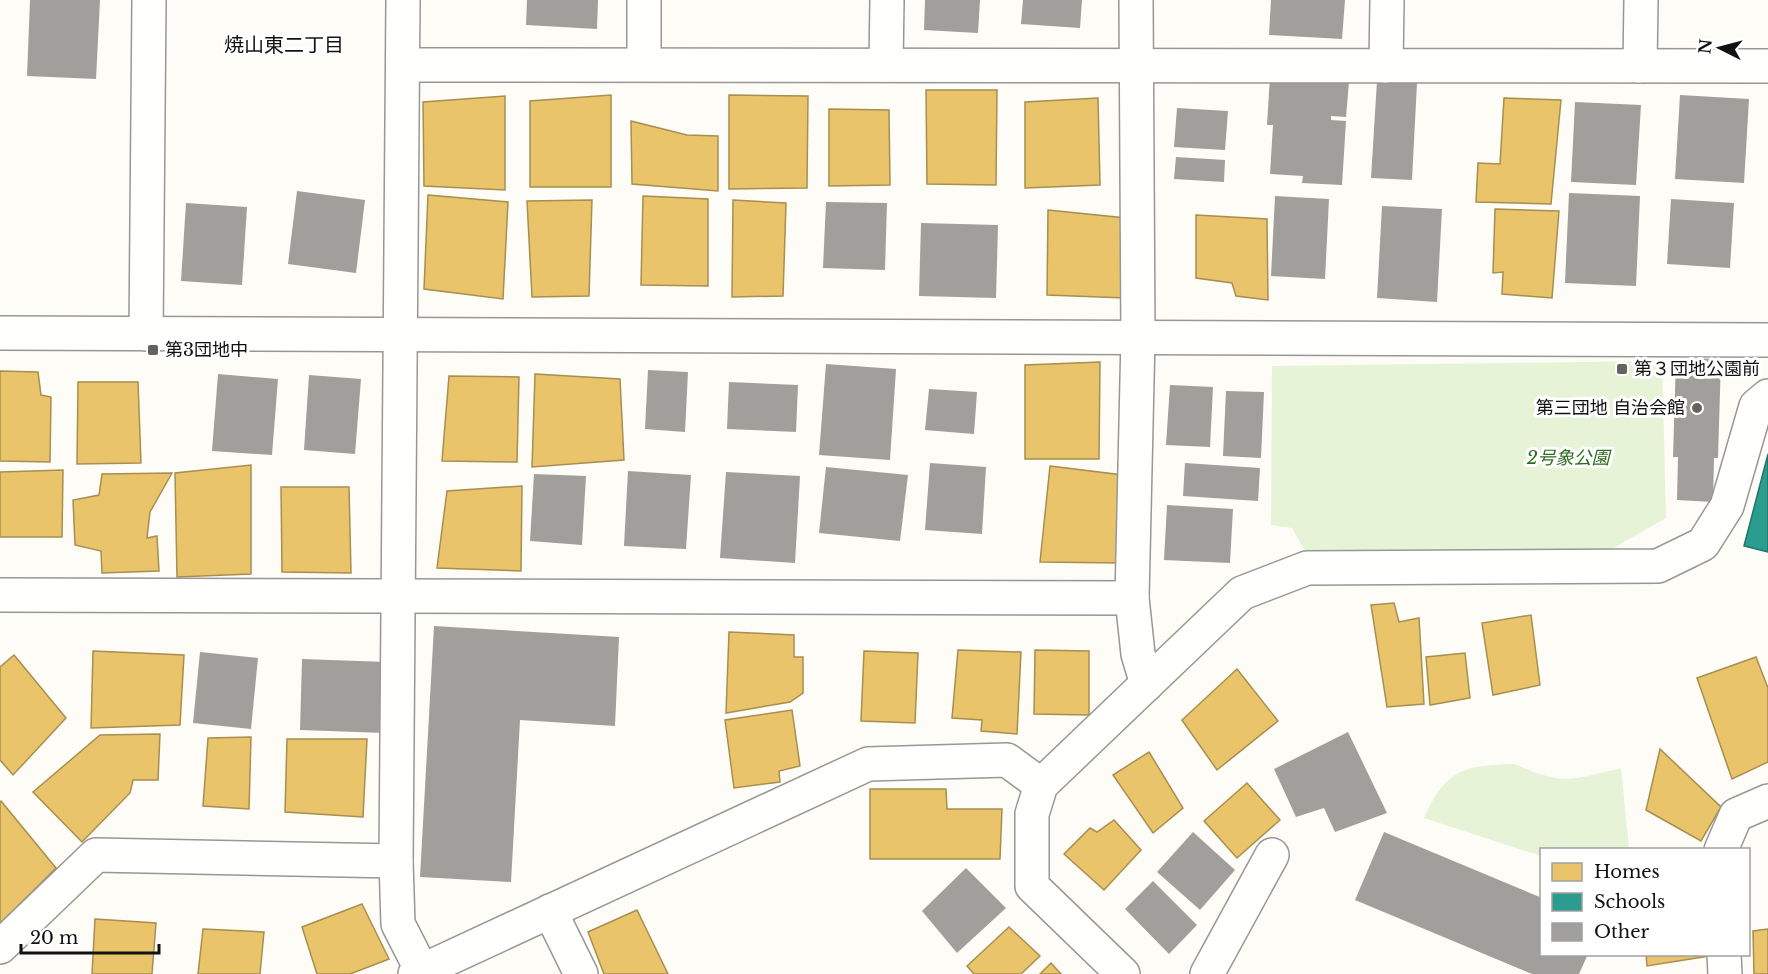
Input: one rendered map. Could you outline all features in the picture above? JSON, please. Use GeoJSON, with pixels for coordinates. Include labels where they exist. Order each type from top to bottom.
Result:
{"type":"FeatureCollection","features":[{"type":"Feature","properties":{"kind":"street"},"geometry":{"type":"LineString","coordinates":[[146,334],[148,0]]}},
{"type":"Feature","properties":{"kind":"street"},"geometry":{"type":"LineString","coordinates":[[403,0],[396,861],[398,924],[418,972],[868,764],[1007,760],[1041,785]]}},
{"type":"Feature","properties":{"kind":"street"},"geometry":{"type":"LineString","coordinates":[[644,0],[644,64]]}},
{"type":"Feature","properties":{"kind":"street"},"geometry":{"type":"LineString","coordinates":[[886,65],[887,0]]}},
{"type":"Feature","properties":{"kind":"street"},"geometry":{"type":"LineString","coordinates":[[1136,0],[1138,337],[1132,598],[1137,654],[1147,684]]}},
{"type":"Feature","properties":{"kind":"street"},"geometry":{"type":"LineString","coordinates":[[1386,66],[1387,0]]}},
{"type":"Feature","properties":{"kind":"street"},"geometry":{"type":"LineString","coordinates":[[1640,66],[1641,0]]}},
{"type":"Feature","properties":{"kind":"street"},"geometry":{"type":"LineString","coordinates":[[403,64],[1768,66]]}},
{"type":"Feature","properties":{"kind":"street"},"geometry":{"type":"LineString","coordinates":[[0,333],[1768,340]]}},
{"type":"Feature","properties":{"kind":"street"},"geometry":{"type":"LineString","coordinates":[[1122,974],[1032,886],[1032,814],[1041,785],[1242,592],[1307,568],[1658,566],[1703,544],[1727,506],[1756,406],[1768,396]]}},
{"type":"Feature","properties":{"kind":"street"},"geometry":{"type":"LineString","coordinates":[[0,595],[1132,598]]}},
{"type":"Feature","properties":{"kind":"street"},"geometry":{"type":"LineString","coordinates":[[1721,848],[1736,815],[1768,801]]}},
{"type":"Feature","properties":{"kind":"street"},"geometry":{"type":"LineString","coordinates":[[0,947],[96,855],[396,861]]}},
{"type":"Feature","properties":{"kind":"street"},"geometry":{"type":"LineString","coordinates":[[1207,974],[1272,855]]}},
{"type":"Feature","properties":{"kind":"street"},"geometry":{"type":"LineString","coordinates":[[550,911],[581,974]]}},
{"type":"Feature","properties":{"kind":"street"},"geometry":{"type":"LineString","coordinates":[[1724,956],[1725,974]]}},
{"type":"Feature","properties":{"kind":"green space","name":"2号象公園"},"geometry":{"type":"Polygon","coordinates":[[[1662,361],[1666,518],[1603,554],[1305,551],[1292,528],[1271,525],[1272,366],[1662,361]]]}},
{"type":"Feature","properties":{"kind":"green space"},"geometry":{"type":"Polygon","coordinates":[[[1515,764],[1545,776],[1568,779],[1621,768],[1629,848],[1540,848],[1540,856],[1424,818],[1440,789],[1458,773],[1482,766],[1515,764]]]}},
{"type":"Feature","properties":{"kind":"building: Homes"},"geometry":{"type":"Polygon","coordinates":[[[926,90],[997,90],[996,185],[927,184],[926,90]]]}},
{"type":"Feature","properties":{"kind":"building: Homes"},"geometry":{"type":"Polygon","coordinates":[[[611,95],[611,187],[530,187],[530,101],[611,95]]]}},
{"type":"Feature","properties":{"kind":"building: Homes"},"geometry":{"type":"Polygon","coordinates":[[[729,95],[808,96],[807,188],[729,189],[729,95]]]}},
{"type":"Feature","properties":{"kind":"building: Homes"},"geometry":{"type":"Polygon","coordinates":[[[505,96],[505,190],[424,186],[423,102],[505,96]]]}},
{"type":"Feature","properties":{"kind":"building: Homes"},"geometry":{"type":"Polygon","coordinates":[[[1098,98],[1100,185],[1025,188],[1025,102],[1098,98]]]}},
{"type":"Feature","properties":{"kind":"building: Homes"},"geometry":{"type":"Polygon","coordinates":[[[1504,98],[1561,100],[1551,204],[1476,202],[1478,163],[1500,164],[1504,98]]]}},
{"type":"Feature","properties":{"kind":"building: Homes"},"geometry":{"type":"Polygon","coordinates":[[[829,109],[889,110],[890,185],[829,186],[829,109]]]}},
{"type":"Feature","properties":{"kind":"building: Homes"},"geometry":{"type":"Polygon","coordinates":[[[631,121],[687,135],[718,136],[718,191],[632,184],[631,121]]]}},
{"type":"Feature","properties":{"kind":"building: Homes"},"geometry":{"type":"Polygon","coordinates":[[[428,195],[508,202],[503,299],[424,289],[428,195]]]}},
{"type":"Feature","properties":{"kind":"building: Homes"},"geometry":{"type":"Polygon","coordinates":[[[643,196],[708,199],[708,286],[641,285],[643,196]]]}},
{"type":"Feature","properties":{"kind":"building: Homes"},"geometry":{"type":"Polygon","coordinates":[[[592,200],[589,296],[532,297],[527,201],[592,200]]]}},
{"type":"Feature","properties":{"kind":"building: Homes"},"geometry":{"type":"Polygon","coordinates":[[[733,200],[786,203],[783,296],[732,297],[733,200]]]}},
{"type":"Feature","properties":{"kind":"building: Homes"},"geometry":{"type":"Polygon","coordinates":[[[1495,209],[1559,211],[1552,298],[1502,294],[1503,272],[1493,273],[1495,209]]]}},
{"type":"Feature","properties":{"kind":"building: Homes"},"geometry":{"type":"Polygon","coordinates":[[[1048,210],[1126,218],[1125,298],[1047,295],[1048,210]]]}},
{"type":"Feature","properties":{"kind":"building: Homes"},"geometry":{"type":"Polygon","coordinates":[[[1196,215],[1267,219],[1268,300],[1236,296],[1232,283],[1196,278],[1196,215]]]}},
{"type":"Feature","properties":{"kind":"building: Homes"},"geometry":{"type":"Polygon","coordinates":[[[1100,362],[1099,459],[1025,459],[1025,365],[1100,362]]]}},
{"type":"Feature","properties":{"kind":"building: Homes"},"geometry":{"type":"Polygon","coordinates":[[[0,371],[38,372],[41,395],[51,397],[50,462],[0,461],[0,371]]]}},
{"type":"Feature","properties":{"kind":"building: Homes"},"geometry":{"type":"Polygon","coordinates":[[[535,374],[620,379],[624,460],[532,467],[535,374]]]}},
{"type":"Feature","properties":{"kind":"building: Homes"},"geometry":{"type":"Polygon","coordinates":[[[449,376],[519,377],[517,462],[442,461],[449,376]]]}},
{"type":"Feature","properties":{"kind":"building: Homes"},"geometry":{"type":"Polygon","coordinates":[[[78,382],[138,382],[141,463],[77,464],[78,382]]]}},
{"type":"Feature","properties":{"kind":"building: Homes"},"geometry":{"type":"Polygon","coordinates":[[[251,465],[251,574],[177,577],[175,473],[251,465]]]}},
{"type":"Feature","properties":{"kind":"building: Homes"},"geometry":{"type":"Polygon","coordinates":[[[1050,466],[1123,475],[1121,563],[1040,562],[1050,466]]]}},
{"type":"Feature","properties":{"kind":"building: Homes"},"geometry":{"type":"Polygon","coordinates":[[[63,470],[62,537],[0,537],[0,472],[63,470]]]}},
{"type":"Feature","properties":{"kind":"building: Homes"},"geometry":{"type":"Polygon","coordinates":[[[172,473],[150,512],[147,538],[157,536],[159,571],[102,573],[101,551],[75,545],[73,500],[99,495],[102,474],[172,473]]]}},
{"type":"Feature","properties":{"kind":"building: Homes"},"geometry":{"type":"Polygon","coordinates":[[[522,486],[521,571],[437,568],[447,491],[522,486]]]}},
{"type":"Feature","properties":{"kind":"building: Homes"},"geometry":{"type":"Polygon","coordinates":[[[281,487],[349,487],[351,573],[282,572],[281,487]]]}},
{"type":"Feature","properties":{"kind":"building: Homes"},"geometry":{"type":"Polygon","coordinates":[[[1394,603],[1399,622],[1419,618],[1424,704],[1387,707],[1371,605],[1394,603]]]}},
{"type":"Feature","properties":{"kind":"building: Homes"},"geometry":{"type":"Polygon","coordinates":[[[1531,615],[1540,685],[1493,695],[1482,623],[1531,615]]]}},
{"type":"Feature","properties":{"kind":"building: Homes"},"geometry":{"type":"Polygon","coordinates":[[[729,632],[794,635],[794,657],[803,657],[803,693],[790,702],[726,713],[729,632]]]}},
{"type":"Feature","properties":{"kind":"building: Homes"},"geometry":{"type":"Polygon","coordinates":[[[958,650],[1021,652],[1017,734],[981,731],[982,720],[952,718],[958,650]]]}},
{"type":"Feature","properties":{"kind":"building: Homes"},"geometry":{"type":"Polygon","coordinates":[[[1035,650],[1089,651],[1089,715],[1034,714],[1035,650]]]}},
{"type":"Feature","properties":{"kind":"building: Homes"},"geometry":{"type":"Polygon","coordinates":[[[93,651],[184,655],[180,725],[91,728],[93,651]]]}},
{"type":"Feature","properties":{"kind":"building: Homes"},"geometry":{"type":"Polygon","coordinates":[[[864,651],[918,653],[915,723],[861,721],[864,651]]]}},
{"type":"Feature","properties":{"kind":"building: Homes"},"geometry":{"type":"Polygon","coordinates":[[[1465,653],[1470,698],[1430,705],[1426,657],[1465,653]]]}},
{"type":"Feature","properties":{"kind":"building: Homes"},"geometry":{"type":"Polygon","coordinates":[[[14,655],[66,718],[13,775],[0,760],[0,667],[14,655]]]}},
{"type":"Feature","properties":{"kind":"building: Homes"},"geometry":{"type":"Polygon","coordinates":[[[1756,657],[1768,688],[1768,762],[1732,779],[1697,678],[1756,657]]]}},
{"type":"Feature","properties":{"kind":"building: Homes"},"geometry":{"type":"Polygon","coordinates":[[[1237,669],[1278,721],[1217,770],[1182,720],[1237,669]]]}},
{"type":"Feature","properties":{"kind":"building: Homes"},"geometry":{"type":"Polygon","coordinates":[[[792,710],[800,766],[779,771],[780,782],[734,788],[725,720],[792,710]]]}},
{"type":"Feature","properties":{"kind":"building: Homes"},"geometry":{"type":"Polygon","coordinates":[[[160,734],[158,780],[133,780],[130,793],[82,842],[33,792],[100,735],[160,734]]]}},
{"type":"Feature","properties":{"kind":"building: Homes"},"geometry":{"type":"Polygon","coordinates":[[[251,737],[249,809],[203,806],[208,738],[251,737]]]}},
{"type":"Feature","properties":{"kind":"building: Homes"},"geometry":{"type":"Polygon","coordinates":[[[287,739],[367,739],[363,817],[285,812],[287,739]]]}},
{"type":"Feature","properties":{"kind":"building: Homes"},"geometry":{"type":"Polygon","coordinates":[[[1660,749],[1721,807],[1701,841],[1646,810],[1660,749]]]}},
{"type":"Feature","properties":{"kind":"building: Homes"},"geometry":{"type":"Polygon","coordinates":[[[1149,752],[1183,808],[1153,833],[1113,775],[1149,752]]]}},
{"type":"Feature","properties":{"kind":"building: Homes"},"geometry":{"type":"Polygon","coordinates":[[[1247,783],[1280,820],[1237,858],[1204,821],[1247,783]]]}},
{"type":"Feature","properties":{"kind":"building: Homes"},"geometry":{"type":"Polygon","coordinates":[[[870,789],[946,789],[947,809],[1002,809],[1000,859],[870,859],[870,789]]]}},
{"type":"Feature","properties":{"kind":"building: Homes"},"geometry":{"type":"Polygon","coordinates":[[[0,802],[56,868],[0,924],[0,802]]]}},
{"type":"Feature","properties":{"kind":"building: Homes"},"geometry":{"type":"Polygon","coordinates":[[[1114,820],[1141,850],[1104,890],[1064,854],[1090,828],[1097,832],[1114,820]]]}},
{"type":"Feature","properties":{"kind":"building: Homes"},"geometry":{"type":"Polygon","coordinates":[[[362,904],[389,959],[350,974],[317,974],[302,927],[362,904]]]}},
{"type":"Feature","properties":{"kind":"building: Homes"},"geometry":{"type":"Polygon","coordinates":[[[637,910],[668,974],[604,974],[588,932],[637,910]]]}},
{"type":"Feature","properties":{"kind":"building: Homes"},"geometry":{"type":"Polygon","coordinates":[[[95,919],[156,923],[152,974],[92,974],[95,919]]]}},
{"type":"Feature","properties":{"kind":"building: Homes"},"geometry":{"type":"Polygon","coordinates":[[[1009,927],[1040,956],[1021,974],[974,974],[967,966],[1009,927]]]}},
{"type":"Feature","properties":{"kind":"building: Homes"},"geometry":{"type":"Polygon","coordinates":[[[203,929],[264,932],[260,974],[198,974],[203,929]]]}},
{"type":"Feature","properties":{"kind":"building: Homes"},"geometry":{"type":"Polygon","coordinates":[[[1768,929],[1768,974],[1754,974],[1753,931],[1768,929]]]}},
{"type":"Feature","properties":{"kind":"building: Homes"},"geometry":{"type":"Polygon","coordinates":[[[1646,956],[1709,956],[1647,966],[1646,956]]]}},
{"type":"Feature","properties":{"kind":"building: Homes"},"geometry":{"type":"Polygon","coordinates":[[[1051,963],[1061,974],[1040,974],[1051,963]]]}},
{"type":"Feature","properties":{"kind":"building: Schools"},"geometry":{"type":"Polygon","coordinates":[[[1768,454],[1768,552],[1744,546],[1768,454]]]}},
{"type":"Feature","properties":{"kind":"building: Other"},"geometry":{"type":"Polygon","coordinates":[[[30,0],[100,0],[96,79],[27,76],[30,0]]]}},
{"type":"Feature","properties":{"kind":"building: Other"},"geometry":{"type":"Polygon","coordinates":[[[527,0],[598,0],[597,29],[526,25],[527,0]]]}},
{"type":"Feature","properties":{"kind":"building: Other"},"geometry":{"type":"Polygon","coordinates":[[[925,0],[980,0],[978,33],[924,30],[925,0]]]}},
{"type":"Feature","properties":{"kind":"building: Other"},"geometry":{"type":"Polygon","coordinates":[[[1023,0],[1082,0],[1080,28],[1021,24],[1023,0]]]}},
{"type":"Feature","properties":{"kind":"building: Other"},"geometry":{"type":"Polygon","coordinates":[[[1271,0],[1345,0],[1342,39],[1269,35],[1271,0]]]}},
{"type":"Feature","properties":{"kind":"building: Other"},"geometry":{"type":"Polygon","coordinates":[[[1270,76],[1349,81],[1346,117],[1331,116],[1331,120],[1346,121],[1342,185],[1302,183],[1303,176],[1270,174],[1273,125],[1267,125],[1270,76]]]}},
{"type":"Feature","properties":{"kind":"building: Other"},"geometry":{"type":"Polygon","coordinates":[[[1377,81],[1417,83],[1412,180],[1371,178],[1377,81]]]}},
{"type":"Feature","properties":{"kind":"building: Other"},"geometry":{"type":"Polygon","coordinates":[[[1680,95],[1749,99],[1744,183],[1675,179],[1680,95]]]}},
{"type":"Feature","properties":{"kind":"building: Other"},"geometry":{"type":"Polygon","coordinates":[[[1575,102],[1641,105],[1636,185],[1571,182],[1575,102]]]}},
{"type":"Feature","properties":{"kind":"building: Other"},"geometry":{"type":"Polygon","coordinates":[[[1177,108],[1228,111],[1225,150],[1174,147],[1177,108]]]}},
{"type":"Feature","properties":{"kind":"building: Other"},"geometry":{"type":"Polygon","coordinates":[[[1176,157],[1225,160],[1224,182],[1174,179],[1176,157]]]}},
{"type":"Feature","properties":{"kind":"building: Other"},"geometry":{"type":"Polygon","coordinates":[[[297,191],[365,200],[356,273],[288,264],[297,191]]]}},
{"type":"Feature","properties":{"kind":"building: Other"},"geometry":{"type":"Polygon","coordinates":[[[1569,193],[1640,196],[1636,286],[1565,283],[1569,193]]]}},
{"type":"Feature","properties":{"kind":"building: Other"},"geometry":{"type":"Polygon","coordinates":[[[1275,196],[1329,199],[1325,279],[1271,276],[1275,196]]]}},
{"type":"Feature","properties":{"kind":"building: Other"},"geometry":{"type":"Polygon","coordinates":[[[1671,199],[1734,203],[1730,268],[1667,264],[1671,199]]]}},
{"type":"Feature","properties":{"kind":"building: Other"},"geometry":{"type":"Polygon","coordinates":[[[826,202],[887,203],[885,270],[823,268],[826,202]]]}},
{"type":"Feature","properties":{"kind":"building: Other"},"geometry":{"type":"Polygon","coordinates":[[[186,203],[247,207],[242,285],[181,281],[186,203]]]}},
{"type":"Feature","properties":{"kind":"building: Other"},"geometry":{"type":"Polygon","coordinates":[[[1382,206],[1442,209],[1437,302],[1377,298],[1382,206]]]}},
{"type":"Feature","properties":{"kind":"building: Other"},"geometry":{"type":"Polygon","coordinates":[[[921,223],[998,225],[996,298],[919,296],[921,223]]]}},
{"type":"Feature","properties":{"kind":"building: Other","name":"第三団地 自治会館"},"geometry":{"type":"Polygon","coordinates":[[[1676,358],[1721,359],[1718,458],[1714,458],[1713,502],[1677,500],[1678,457],[1673,457],[1676,358]]]}},
{"type":"Feature","properties":{"kind":"building: Other"},"geometry":{"type":"Polygon","coordinates":[[[826,364],[896,369],[890,460],[819,455],[826,364]]]}},
{"type":"Feature","properties":{"kind":"building: Other"},"geometry":{"type":"Polygon","coordinates":[[[648,370],[688,372],[685,432],[645,429],[648,370]]]}},
{"type":"Feature","properties":{"kind":"building: Other"},"geometry":{"type":"Polygon","coordinates":[[[218,374],[278,379],[272,455],[212,451],[218,374]]]}},
{"type":"Feature","properties":{"kind":"building: Other"},"geometry":{"type":"Polygon","coordinates":[[[309,375],[361,379],[355,454],[304,450],[309,375]]]}},
{"type":"Feature","properties":{"kind":"building: Other"},"geometry":{"type":"Polygon","coordinates":[[[729,382],[798,385],[796,432],[727,429],[729,382]]]}},
{"type":"Feature","properties":{"kind":"building: Other"},"geometry":{"type":"Polygon","coordinates":[[[1170,385],[1213,387],[1210,447],[1166,445],[1170,385]]]}},
{"type":"Feature","properties":{"kind":"building: Other"},"geometry":{"type":"Polygon","coordinates":[[[929,389],[977,392],[974,434],[925,430],[929,389]]]}},
{"type":"Feature","properties":{"kind":"building: Other"},"geometry":{"type":"Polygon","coordinates":[[[1226,391],[1264,392],[1261,458],[1223,456],[1226,391]]]}},
{"type":"Feature","properties":{"kind":"building: Other"},"geometry":{"type":"Polygon","coordinates":[[[930,463],[986,467],[982,534],[925,530],[930,463]]]}},
{"type":"Feature","properties":{"kind":"building: Other"},"geometry":{"type":"Polygon","coordinates":[[[1185,463],[1260,468],[1258,501],[1183,496],[1185,463]]]}},
{"type":"Feature","properties":{"kind":"building: Other"},"geometry":{"type":"Polygon","coordinates":[[[826,467],[908,475],[900,541],[819,533],[826,467]]]}},
{"type":"Feature","properties":{"kind":"building: Other"},"geometry":{"type":"Polygon","coordinates":[[[628,471],[691,475],[686,549],[624,546],[628,471]]]}},
{"type":"Feature","properties":{"kind":"building: Other"},"geometry":{"type":"Polygon","coordinates":[[[726,472],[800,476],[795,563],[720,558],[726,472]]]}},
{"type":"Feature","properties":{"kind":"building: Other"},"geometry":{"type":"Polygon","coordinates":[[[534,474],[586,476],[582,545],[530,541],[534,474]]]}},
{"type":"Feature","properties":{"kind":"building: Other"},"geometry":{"type":"Polygon","coordinates":[[[1167,505],[1233,509],[1230,563],[1164,560],[1167,505]]]}},
{"type":"Feature","properties":{"kind":"building: Other"},"geometry":{"type":"Polygon","coordinates":[[[434,626],[619,637],[615,726],[520,720],[511,882],[420,877],[434,626]]]}},
{"type":"Feature","properties":{"kind":"building: Other"},"geometry":{"type":"Polygon","coordinates":[[[200,652],[258,658],[251,729],[193,723],[200,652]]]}},
{"type":"Feature","properties":{"kind":"building: Other"},"geometry":{"type":"Polygon","coordinates":[[[302,659],[387,662],[385,733],[300,730],[302,659]]]}},
{"type":"Feature","properties":{"kind":"building: Other"},"geometry":{"type":"Polygon","coordinates":[[[1348,732],[1387,813],[1335,832],[1324,808],[1296,817],[1274,769],[1348,732]]]}},
{"type":"Feature","properties":{"kind":"building: Other"},"geometry":{"type":"Polygon","coordinates":[[[1193,832],[1235,870],[1200,910],[1157,872],[1193,832]]]}},
{"type":"Feature","properties":{"kind":"building: Other"},"geometry":{"type":"Polygon","coordinates":[[[1384,832],[1540,897],[1540,956],[1587,956],[1579,974],[1532,974],[1355,900],[1384,832]]]}},
{"type":"Feature","properties":{"kind":"building: Other"},"geometry":{"type":"Polygon","coordinates":[[[966,868],[1006,908],[957,953],[922,911],[966,868]]]}},
{"type":"Feature","properties":{"kind":"building: Other"},"geometry":{"type":"Polygon","coordinates":[[[1153,881],[1197,925],[1169,954],[1125,909],[1153,881]]]}},
{"type":"Feature","properties":{"kind":"place","name":"第3団地中"},"geometry":{"type":"Point","coordinates":[153,350]}},
{"type":"Feature","properties":{"kind":"place","name":"第３団地公園前"},"geometry":{"type":"Point","coordinates":[1622,369]}},
{"type":"Feature","properties":{"kind":"place","name":"第三団地 自治会館"},"geometry":{"type":"Point","coordinates":[1697,408]}},
{"type":"Feature","properties":{"kind":"district","name":"焼山東二丁目"},"geometry":{"type":"Point","coordinates":[284,45]}}]}
